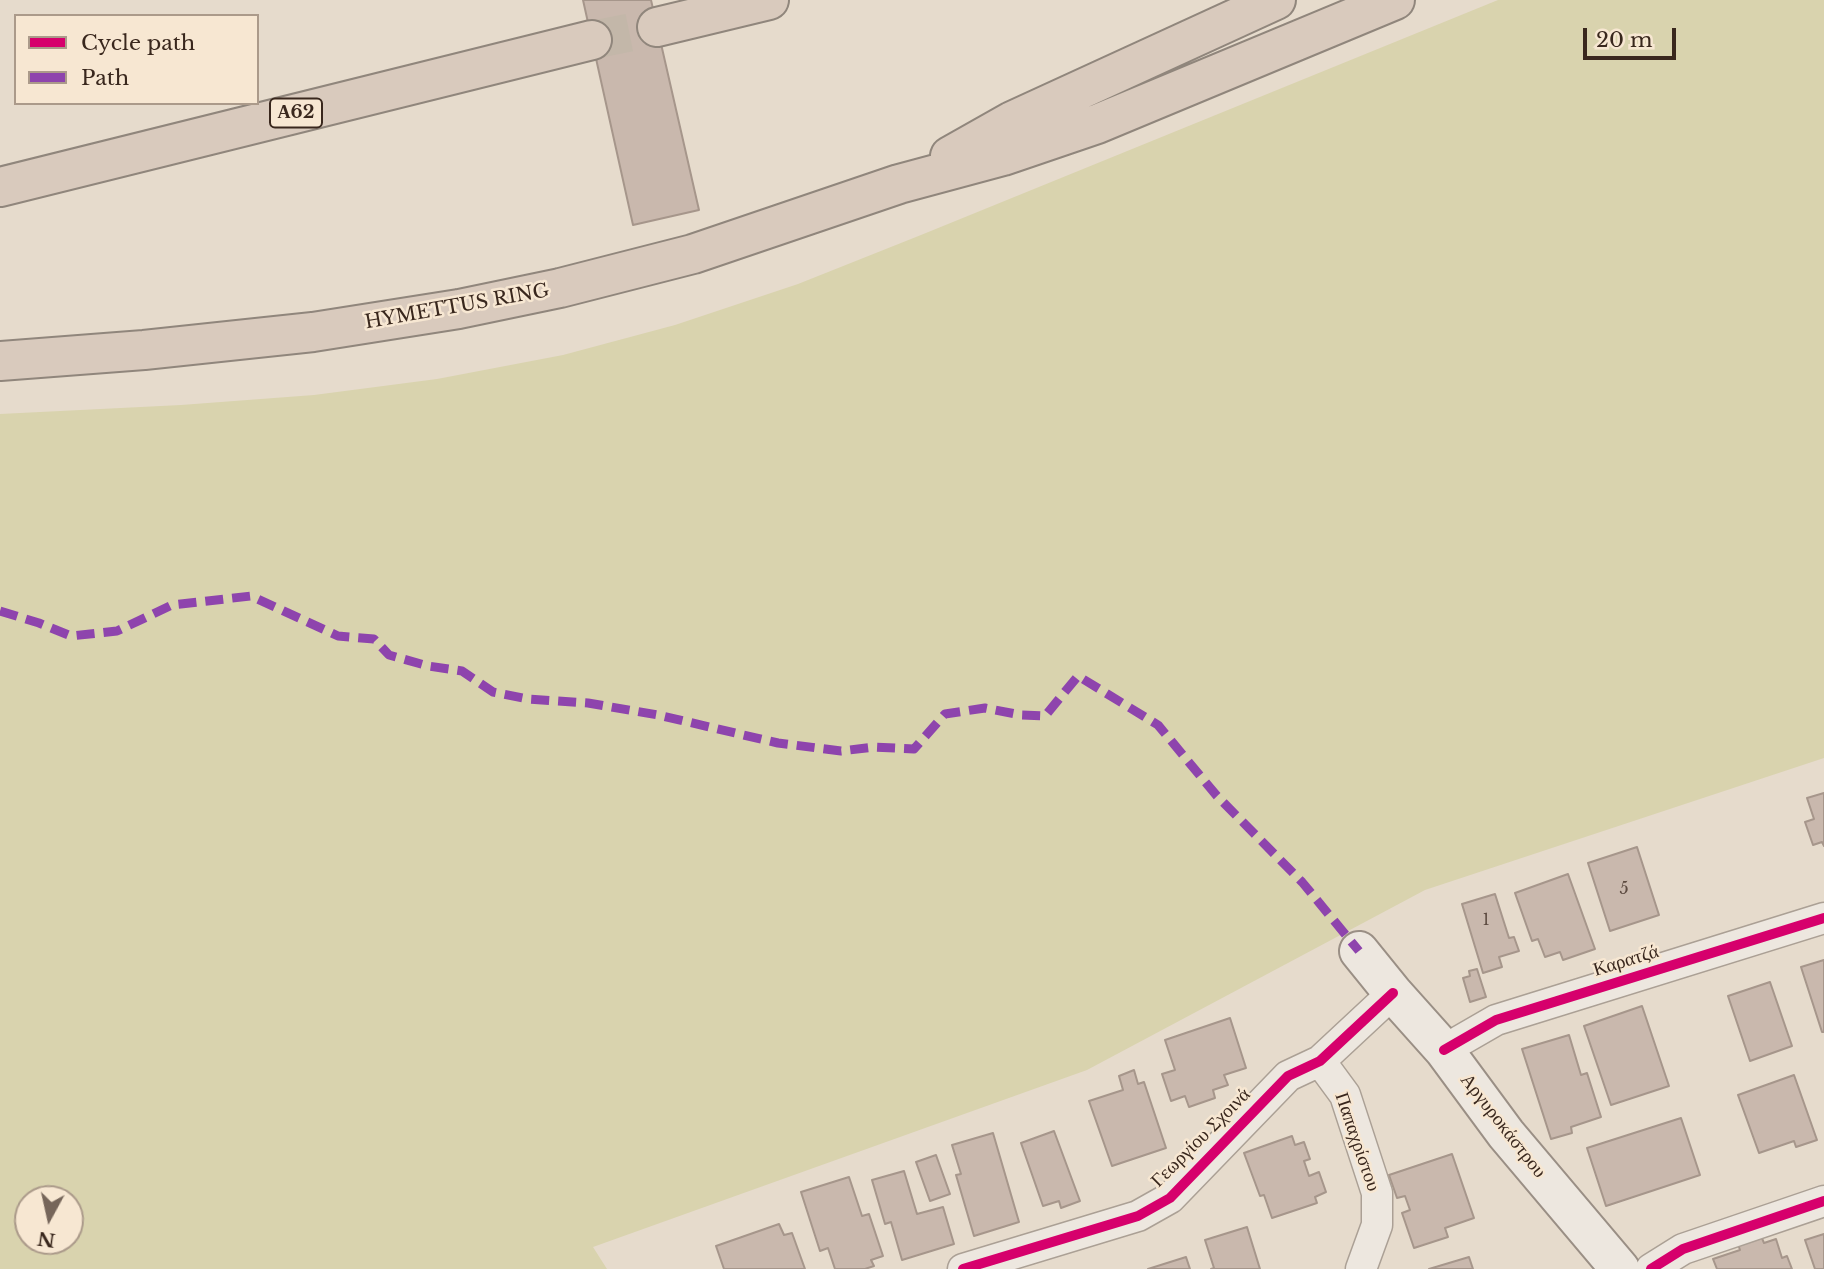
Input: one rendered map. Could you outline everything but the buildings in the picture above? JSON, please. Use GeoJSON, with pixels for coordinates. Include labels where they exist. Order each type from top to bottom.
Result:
{"type":"FeatureCollection","features":[{"type":"Feature","properties":{"kind":"highway"},"geometry":{"type":"LineString","coordinates":[[657,26],[769,0]]}},
{"type":"Feature","properties":{"kind":"highway"},"geometry":{"type":"LineString","coordinates":[[899,184],[1012,121],[1276,0]]}},
{"type":"Feature","properties":{"kind":"highway"},"geometry":{"type":"LineString","coordinates":[[899,184],[1003,156],[1097,124],[1395,0]]}},
{"type":"Feature","properties":{"kind":"highway","name":"Α62"},"geometry":{"type":"LineString","coordinates":[[0,187],[592,40]]}},
{"type":"Feature","properties":{"kind":"highway","name":"HYMETTUS RING"},"geometry":{"type":"LineString","coordinates":[[0,361],[313,332],[459,309],[560,288],[693,254],[899,184]]}},
{"type":"Feature","properties":{"kind":"street","name":"Καρατζά"},"geometry":{"type":"LineString","coordinates":[[1444,1050],[1496,1020],[1824,918]]}},
{"type":"Feature","properties":{"kind":"street","name":"Αργυροκάστρου"},"geometry":{"type":"LineString","coordinates":[[1359,951],[1444,1050],[1506,1134],[1620,1269]]}},
{"type":"Feature","properties":{"kind":"street","name":"Γεωργίου Σχοινά"},"geometry":{"type":"LineString","coordinates":[[963,1269],[1138,1216],[1170,1198],[1288,1076],[1320,1061],[1393,993]]}},
{"type":"Feature","properties":{"kind":"street","name":"Παπαχρίστου"},"geometry":{"type":"LineString","coordinates":[[1320,1061],[1345,1095],[1377,1193],[1377,1224],[1361,1269]]}},
{"type":"Feature","properties":{"kind":"street"},"geometry":{"type":"LineString","coordinates":[[1651,1269],[1683,1249],[1824,1201]]}},
{"type":"Feature","properties":{"kind":"shaded area"},"geometry":{"type":"Polygon","coordinates":[[[1498,0],[1824,0],[1824,758],[1425,890],[1087,1070],[593,1247],[607,1269],[0,1269],[0,414],[314,395],[437,379],[563,355],[675,325],[798,284],[1498,0]]]}},
{"type":"Feature","properties":{"kind":"tunnel"},"geometry":{"type":"LineString","coordinates":[[592,40],[657,27]]}},
{"type":"Feature","properties":{"kind":"marked path"},"geometry":{"type":"LineString","coordinates":[[0,611],[71,636],[117,631],[172,605],[251,596],[338,636],[374,639],[389,655],[428,666],[462,671],[493,692],[528,699],[588,703],[658,715],[778,743],[841,751],[874,747],[914,749],[945,714],[985,708],[1021,715],[1045,716],[1078,676],[1158,725],[1217,796],[1302,882],[1359,951]]}},
{"type":"Feature","properties":{"kind":"cycle path"},"geometry":{"type":"LineString","coordinates":[[1444,1050],[1496,1020],[1824,918]]}},
{"type":"Feature","properties":{"kind":"cycle path"},"geometry":{"type":"LineString","coordinates":[[963,1269],[1138,1216],[1170,1198],[1288,1076],[1320,1061],[1393,993]]}},
{"type":"Feature","properties":{"kind":"cycle path"},"geometry":{"type":"LineString","coordinates":[[1651,1269],[1683,1249],[1824,1201]]}}]}
